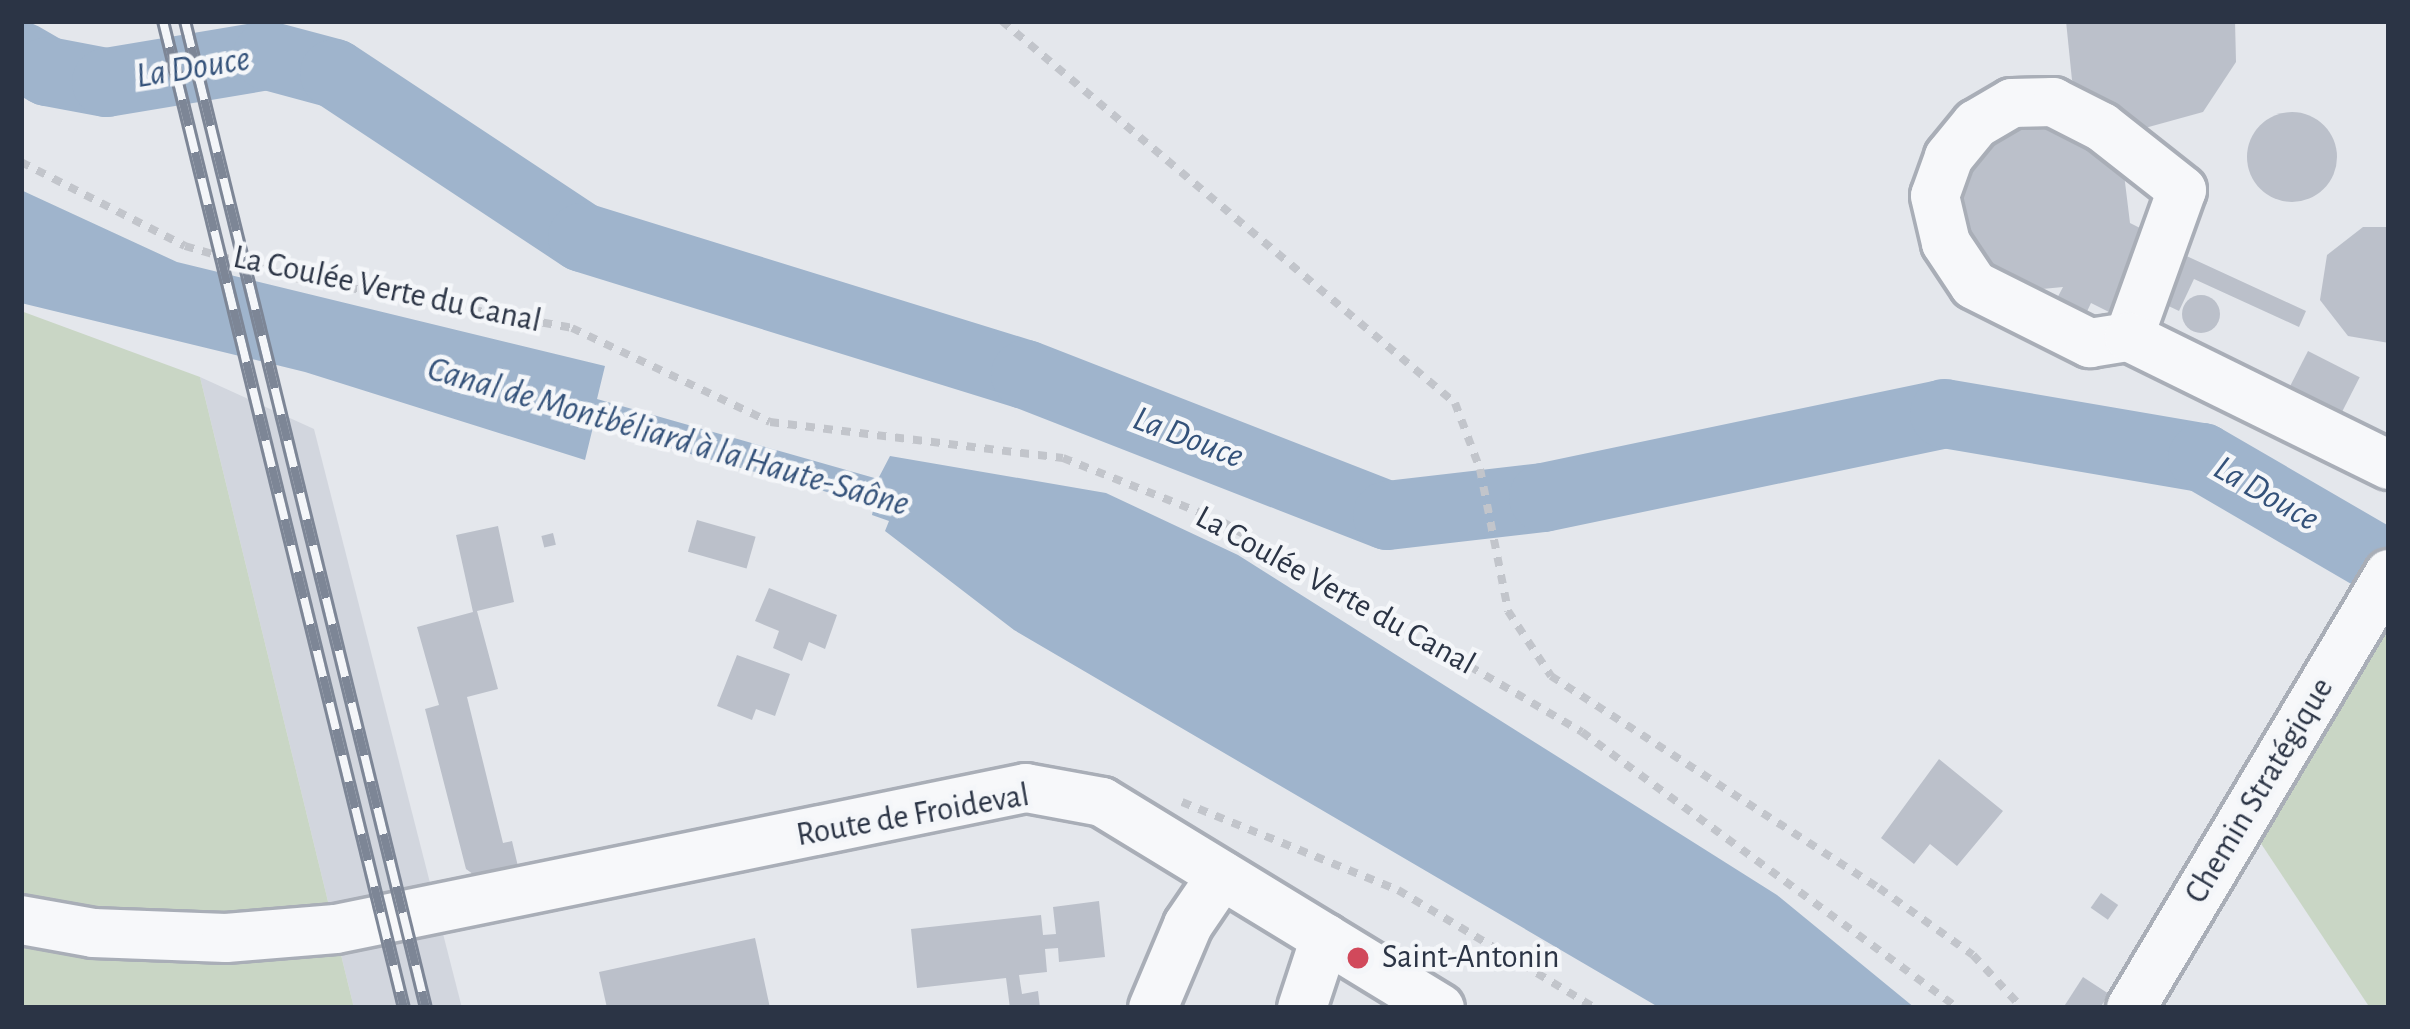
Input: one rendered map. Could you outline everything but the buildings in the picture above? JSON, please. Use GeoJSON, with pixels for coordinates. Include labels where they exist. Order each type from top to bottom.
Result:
{"type":"FeatureCollection","features":[{"type":"Feature","properties":{"kind":"street"},"geometry":{"type":"LineString","coordinates":[[2129,337],[2182,190],[2102,127],[2053,102],[2012,103],[1976,124],[1949,158],[1935,196],[1946,243],[1974,285],[2090,343],[2129,337],[2389,465]]}},
{"type":"Feature","properties":{"kind":"street","name":"Chemin Stratégique"},"geometry":{"type":"LineString","coordinates":[[2132,1008],[2382,586]]}},
{"type":"Feature","properties":{"kind":"street","name":"Route de Froideval"},"geometry":{"type":"LineString","coordinates":[[21,920],[92,933],[226,938],[336,929],[1026,788],[1102,802],[1433,1006]]}},
{"type":"Feature","properties":{"kind":"street"},"geometry":{"type":"LineString","coordinates":[[1153,1008],[1188,925],[1222,875]]}},
{"type":"Feature","properties":{"kind":"street"},"geometry":{"type":"LineString","coordinates":[[1302,1008],[1325,938]]}},
{"type":"Feature","properties":{"kind":"path"},"geometry":{"type":"LineString","coordinates":[[1002,21],[1455,403],[1480,469],[1508,610],[1551,676],[1879,888],[1973,955],[2022,1008]]}},
{"type":"Feature","properties":{"kind":"path","name":"La Coulée Verte du Canal"},"geometry":{"type":"LineString","coordinates":[[21,162],[185,246],[296,278],[572,328],[770,422],[1063,458],[1221,521],[1582,732],[1958,1008]]}},
{"type":"Feature","properties":{"kind":"path"},"geometry":{"type":"LineString","coordinates":[[1132,820],[1137,804],[1192,801],[1397,890],[1595,1008]]}},
{"type":"Feature","properties":{"kind":"shaded area"},"geometry":{"type":"Polygon","coordinates":[[[200,377],[314,429],[462,1008],[354,1008],[200,377]]]}},
{"type":"Feature","properties":{"kind":"green space"},"geometry":{"type":"Polygon","coordinates":[[[21,311],[200,377],[354,1008],[21,1008],[21,311]]]}},
{"type":"Feature","properties":{"kind":"green space"},"geometry":{"type":"Polygon","coordinates":[[[2389,609],[2389,1008],[2370,1008],[2252,830],[2389,609]]]}},
{"type":"Feature","properties":{"kind":"water","name":"Canal de Montbéliard à la Haute-Saône"},"geometry":{"type":"Polygon","coordinates":[[[21,190],[177,262],[605,366],[597,399],[878,479],[890,456],[1106,493],[1238,555],[1777,895],[1915,1008],[1660,1008],[1014,630],[885,531],[889,521],[872,515],[874,505],[593,427],[585,460],[305,372],[21,303],[21,190]]]}},
{"type":"Feature","properties":{"kind":"waterway","name":"La Douce"},"geometry":{"type":"LineString","coordinates":[[21,56],[47,71],[106,82],[267,55],[334,73],[582,237],[1025,374],[1387,515],[1543,497],[1944,413],[2202,457],[2389,566]]}},
{"type":"Feature","properties":{"kind":"railway"},"geometry":{"type":"LineString","coordinates":[[163,21],[404,1008]]}},
{"type":"Feature","properties":{"kind":"railway"},"geometry":{"type":"LineString","coordinates":[[185,21],[426,1008]]}},
{"type":"Feature","properties":{"kind":"place","name":"Saint-Antonin"},"geometry":{"type":"Point","coordinates":[1358,958]}}]}
